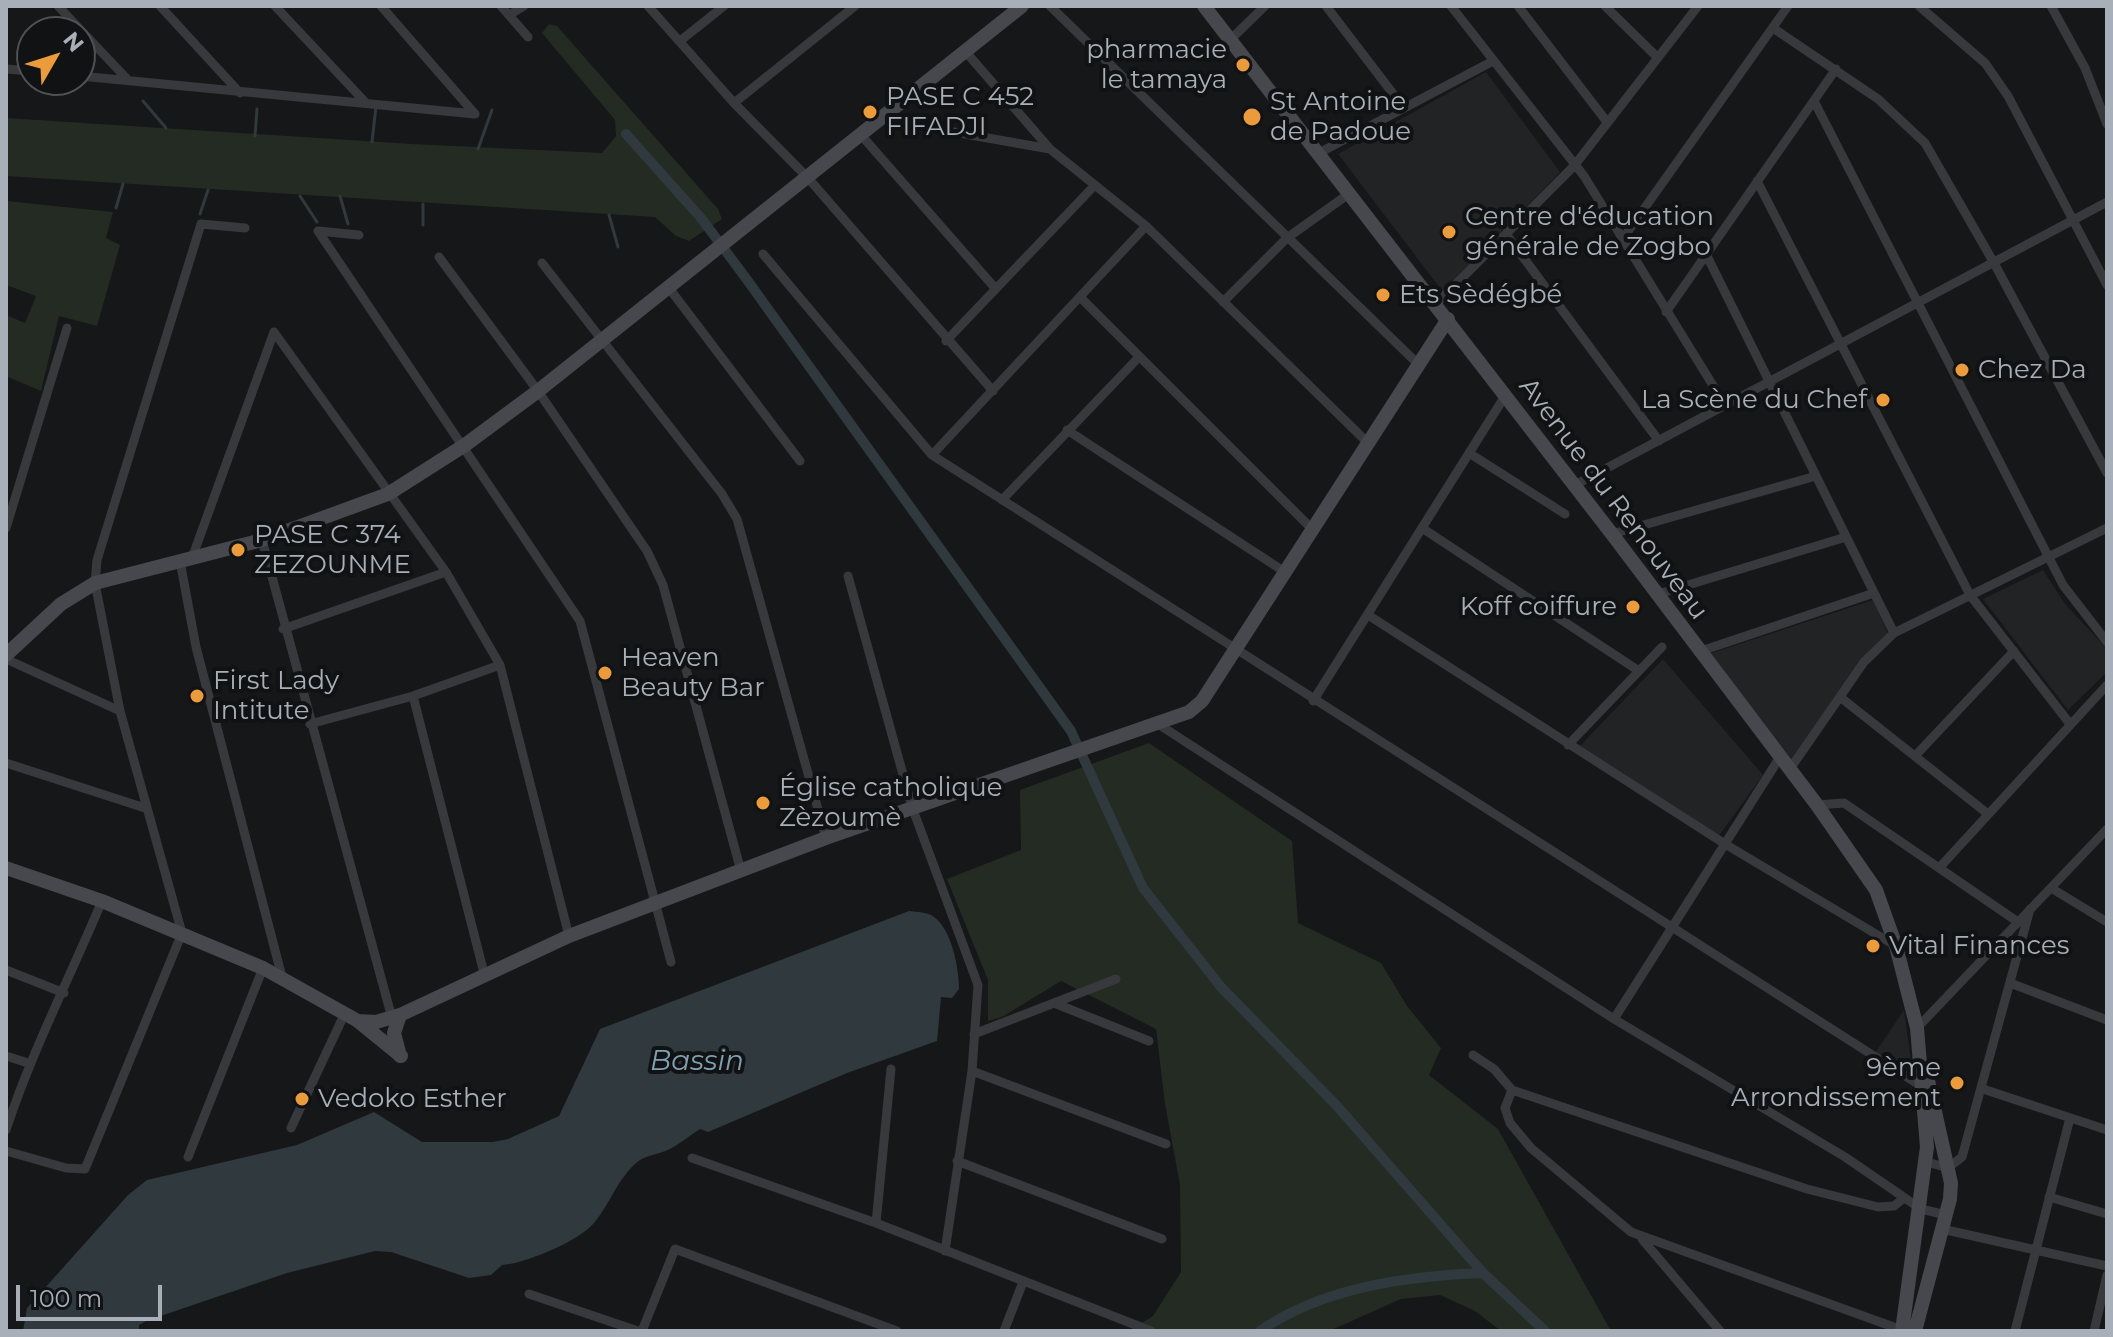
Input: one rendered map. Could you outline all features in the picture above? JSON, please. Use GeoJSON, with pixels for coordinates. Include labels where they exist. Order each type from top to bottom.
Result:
{"type":"FeatureCollection","features":[{"type":"Feature","properties":{"kind":"street"},"geometry":{"type":"LineString","coordinates":[[58,6],[128,80]]}},
{"type":"Feature","properties":{"kind":"street"},"geometry":{"type":"LineString","coordinates":[[160,6],[240,93]]}},
{"type":"Feature","properties":{"kind":"street"},"geometry":{"type":"LineString","coordinates":[[275,6],[366,103]]}},
{"type":"Feature","properties":{"kind":"street"},"geometry":{"type":"LineString","coordinates":[[96,77],[475,114],[381,6]]}},
{"type":"Feature","properties":{"kind":"street"},"geometry":{"type":"LineString","coordinates":[[501,6],[528,37]]}},
{"type":"Feature","properties":{"kind":"street"},"geometry":{"type":"LineString","coordinates":[[509,15],[524,6]]}},
{"type":"Feature","properties":{"kind":"street"},"geometry":{"type":"LineString","coordinates":[[648,6],[734,103],[808,178],[946,341],[993,391]]}},
{"type":"Feature","properties":{"kind":"street"},"geometry":{"type":"LineString","coordinates":[[680,41],[724,6]]}},
{"type":"Feature","properties":{"kind":"street"},"geometry":{"type":"LineString","coordinates":[[734,103],[855,6]]}},
{"type":"Feature","properties":{"kind":"street"},"geometry":{"type":"LineString","coordinates":[[120,711],[6,657],[61,604],[95,583],[262,540],[388,494],[465,445],[669,288],[1022,6]]}},
{"type":"Feature","properties":{"kind":"street"},"geometry":{"type":"LineString","coordinates":[[1050,6],[1419,365]]}},
{"type":"Feature","properties":{"kind":"street","name":"Avenue du Renouveau"},"geometry":{"type":"LineString","coordinates":[[1204,6],[1575,485],[1698,652],[1817,805],[1876,890],[1896,946],[1917,1028],[1920,1053],[1927,1162],[1906,1331]]}},
{"type":"Feature","properties":{"kind":"street"},"geometry":{"type":"LineString","coordinates":[[1230,40],[1265,6]]}},
{"type":"Feature","properties":{"kind":"street"},"geometry":{"type":"LineString","coordinates":[[1326,6],[1404,108]]}},
{"type":"Feature","properties":{"kind":"street"},"geometry":{"type":"LineString","coordinates":[[1451,6],[1584,176],[1725,405]]}},
{"type":"Feature","properties":{"kind":"street"},"geometry":{"type":"LineString","coordinates":[[1518,6],[1607,122]]}},
{"type":"Feature","properties":{"kind":"street"},"geometry":{"type":"LineString","coordinates":[[1605,6],[1657,57]]}},
{"type":"Feature","properties":{"kind":"street"},"geometry":{"type":"LineString","coordinates":[[1681,6],[1685,21]]}},
{"type":"Feature","properties":{"kind":"street"},"geometry":{"type":"LineString","coordinates":[[1435,305],[1574,166],[1698,6]]}},
{"type":"Feature","properties":{"kind":"street"},"geometry":{"type":"LineString","coordinates":[[1624,237],[1788,6]]}},
{"type":"Feature","properties":{"kind":"street"},"geometry":{"type":"LineString","coordinates":[[1919,6],[1950,30],[1992,74],[2028,131],[2071,221],[2107,285]]}},
{"type":"Feature","properties":{"kind":"street"},"geometry":{"type":"LineString","coordinates":[[2051,6],[2085,68],[2107,124]]}},
{"type":"Feature","properties":{"kind":"street"},"geometry":{"type":"LineString","coordinates":[[1773,28],[1895,113],[1925,143],[1994,263],[2107,473]]}},
{"type":"Feature","properties":{"kind":"street"},"geometry":{"type":"LineString","coordinates":[[965,51],[1050,149],[1146,226],[1369,444]]}},
{"type":"Feature","properties":{"kind":"street"},"geometry":{"type":"LineString","coordinates":[[1319,153],[1493,61]]}},
{"type":"Feature","properties":{"kind":"street"},"geometry":{"type":"LineString","coordinates":[[1666,312],[1836,69]]}},
{"type":"Feature","properties":{"kind":"street"},"geometry":{"type":"LineString","coordinates":[[1814,101],[2048,555],[2080,611],[2107,642]]}},
{"type":"Feature","properties":{"kind":"street"},"geometry":{"type":"LineString","coordinates":[[880,119],[1050,149]]}},
{"type":"Feature","properties":{"kind":"street"},"geometry":{"type":"LineString","coordinates":[[861,135],[995,288]]}},
{"type":"Feature","properties":{"kind":"street"},"geometry":{"type":"LineString","coordinates":[[1757,181],[1970,595],[2070,724]]}},
{"type":"Feature","properties":{"kind":"street"},"geometry":{"type":"LineString","coordinates":[[946,341],[1094,186]]}},
{"type":"Feature","properties":{"kind":"street"},"geometry":{"type":"LineString","coordinates":[[1223,302],[1287,238],[1350,193]]}},
{"type":"Feature","properties":{"kind":"street"},"geometry":{"type":"LineString","coordinates":[[1575,485],[2107,202]]}},
{"type":"Feature","properties":{"kind":"street"},"geometry":{"type":"LineString","coordinates":[[6,1151],[66,1168],[85,1169],[182,933],[120,711],[95,583],[97,560],[201,224],[245,228]]}},
{"type":"Feature","properties":{"kind":"street"},"geometry":{"type":"LineString","coordinates":[[932,455],[1146,226]]}},
{"type":"Feature","properties":{"kind":"street"},"geometry":{"type":"LineString","coordinates":[[359,235],[318,231],[465,445],[580,621],[653,904],[671,962]]}},
{"type":"Feature","properties":{"kind":"street"},"geometry":{"type":"LineString","coordinates":[[1506,234],[1659,441]]}},
{"type":"Feature","properties":{"kind":"street"},"geometry":{"type":"LineString","coordinates":[[763,254],[932,455],[1313,701],[1921,1086]]}},
{"type":"Feature","properties":{"kind":"street"},"geometry":{"type":"LineString","coordinates":[[1706,254],[1894,633]]}},
{"type":"Feature","properties":{"kind":"street"},"geometry":{"type":"LineString","coordinates":[[439,257],[538,391],[647,551],[663,585],[741,871]]}},
{"type":"Feature","properties":{"kind":"street"},"geometry":{"type":"LineString","coordinates":[[542,263],[603,339],[737,519],[826,838]]}},
{"type":"Feature","properties":{"kind":"street"},"geometry":{"type":"LineString","coordinates":[[669,288],[800,461]]}},
{"type":"Feature","properties":{"kind":"street"},"geometry":{"type":"LineString","coordinates":[[1081,298],[1313,530]]}},
{"type":"Feature","properties":{"kind":"street"},"geometry":{"type":"LineString","coordinates":[[351,1017],[396,1016],[569,936],[826,838],[1093,748],[1189,712],[1202,701],[1235,651],[1448,319]]}},
{"type":"Feature","properties":{"kind":"street"},"geometry":{"type":"LineString","coordinates":[[6,528],[67,328]]}},
{"type":"Feature","properties":{"kind":"street"},"geometry":{"type":"LineString","coordinates":[[282,977],[196,647],[186,560],[274,332],[446,572],[500,665],[569,936]]}},
{"type":"Feature","properties":{"kind":"street"},"geometry":{"type":"LineString","coordinates":[[1002,500],[1139,357]]}},
{"type":"Feature","properties":{"kind":"street"},"geometry":{"type":"LineString","coordinates":[[1313,701],[1505,396]]}},
{"type":"Feature","properties":{"kind":"street"},"geometry":{"type":"LineString","coordinates":[[1067,430],[1285,572]]}},
{"type":"Feature","properties":{"kind":"street"},"geometry":{"type":"LineString","coordinates":[[1469,453],[1565,514]]}},
{"type":"Feature","properties":{"kind":"street"},"geometry":{"type":"LineString","coordinates":[[1612,534],[1816,476]]}},
{"type":"Feature","properties":{"kind":"street"},"geometry":{"type":"LineString","coordinates":[[1422,528],[1639,671]]}},
{"type":"Feature","properties":{"kind":"street"},"geometry":{"type":"LineString","coordinates":[[1790,769],[1864,662],[1894,633],[2107,528]]}},
{"type":"Feature","properties":{"kind":"street"},"geometry":{"type":"LineString","coordinates":[[1655,595],[1846,537]]}},
{"type":"Feature","properties":{"kind":"street"},"geometry":{"type":"LineString","coordinates":[[6,868],[102,901],[282,977],[351,1017],[401,1056],[394,1033],[396,1016],[283,629],[262,540]]}},
{"type":"Feature","properties":{"kind":"street"},"geometry":{"type":"LineString","coordinates":[[283,629],[446,572]]}},
{"type":"Feature","properties":{"kind":"street"},"geometry":{"type":"LineString","coordinates":[[848,576],[912,807],[978,985],[972,1071],[945,1251]]}},
{"type":"Feature","properties":{"kind":"street"},"geometry":{"type":"LineString","coordinates":[[1698,652],[1874,593]]}},
{"type":"Feature","properties":{"kind":"street"},"geometry":{"type":"LineString","coordinates":[[1368,615],[1725,844],[1896,946]]}},
{"type":"Feature","properties":{"kind":"street"},"geometry":{"type":"LineString","coordinates":[[1568,745],[1662,647]]}},
{"type":"Feature","properties":{"kind":"street"},"geometry":{"type":"LineString","coordinates":[[1915,756],[2014,651]]}},
{"type":"Feature","properties":{"kind":"street"},"geometry":{"type":"LineString","coordinates":[[310,724],[413,696],[500,665]]}},
{"type":"Feature","properties":{"kind":"street"},"geometry":{"type":"LineString","coordinates":[[1940,867],[2107,685]]}},
{"type":"Feature","properties":{"kind":"street"},"geometry":{"type":"LineString","coordinates":[[413,696],[484,973]]}},
{"type":"Feature","properties":{"kind":"street"},"geometry":{"type":"LineString","coordinates":[[1840,697],[1988,814]]}},
{"type":"Feature","properties":{"kind":"street"},"geometry":{"type":"LineString","coordinates":[[1158,724],[1614,1019],[1845,1157],[1921,1209],[1944,1222],[2107,1266]]}},
{"type":"Feature","properties":{"kind":"street"},"geometry":{"type":"LineString","coordinates":[[1614,1019],[1780,757]]}},
{"type":"Feature","properties":{"kind":"street"},"geometry":{"type":"LineString","coordinates":[[6,763],[145,808]]}},
{"type":"Feature","properties":{"kind":"street"},"geometry":{"type":"LineString","coordinates":[[1817,805],[1828,801],[1844,803],[2018,922]]}},
{"type":"Feature","properties":{"kind":"street"},"geometry":{"type":"LineString","coordinates":[[1917,1028],[2107,829]]}},
{"type":"Feature","properties":{"kind":"street"},"geometry":{"type":"LineString","coordinates":[[2051,888],[2107,922]]}},
{"type":"Feature","properties":{"kind":"street"},"geometry":{"type":"LineString","coordinates":[[6,1130],[28,1063],[64,993],[102,901]]}},
{"type":"Feature","properties":{"kind":"street"},"geometry":{"type":"LineString","coordinates":[[1927,1162],[1948,1168],[1962,1157],[2030,909]]}},
{"type":"Feature","properties":{"kind":"street"},"geometry":{"type":"LineString","coordinates":[[188,1157],[263,968]]}},
{"type":"Feature","properties":{"kind":"street"},"geometry":{"type":"LineString","coordinates":[[6,970],[64,993]]}},
{"type":"Feature","properties":{"kind":"street"},"geometry":{"type":"LineString","coordinates":[[974,1034],[1116,979]]}},
{"type":"Feature","properties":{"kind":"street"},"geometry":{"type":"LineString","coordinates":[[2010,983],[2107,1020]]}},
{"type":"Feature","properties":{"kind":"street"},"geometry":{"type":"LineString","coordinates":[[1054,1003],[1149,1041]]}},
{"type":"Feature","properties":{"kind":"street"},"geometry":{"type":"LineString","coordinates":[[291,1128],[351,1017]]}},
{"type":"Feature","properties":{"kind":"street","name":"Avenue du Renouveau"},"geometry":{"type":"LineString","coordinates":[[1906,1331],[1944,1222],[1950,1191],[1933,1093],[1920,1053]]}},
{"type":"Feature","properties":{"kind":"street"},"geometry":{"type":"LineString","coordinates":[[1473,1055],[1494,1069],[1512,1090],[1807,1189],[1878,1207],[1894,1206],[1904,1198]]}},
{"type":"Feature","properties":{"kind":"street"},"geometry":{"type":"LineString","coordinates":[[6,1056],[28,1063]]}},
{"type":"Feature","properties":{"kind":"street"},"geometry":{"type":"LineString","coordinates":[[876,1223],[891,1069]]}},
{"type":"Feature","properties":{"kind":"street"},"geometry":{"type":"LineString","coordinates":[[972,1071],[1166,1144]]}},
{"type":"Feature","properties":{"kind":"street"},"geometry":{"type":"LineString","coordinates":[[1983,1089],[2107,1130]]}},
{"type":"Feature","properties":{"kind":"street"},"geometry":{"type":"LineString","coordinates":[[1512,1090],[1505,1108],[1510,1123],[1531,1148],[1622,1227],[1640,1237],[1906,1331]]}},
{"type":"Feature","properties":{"kind":"street"},"geometry":{"type":"LineString","coordinates":[[2015,1331],[2070,1118]]}},
{"type":"Feature","properties":{"kind":"street"},"geometry":{"type":"LineString","coordinates":[[692,1158],[876,1223],[1151,1331]]}},
{"type":"Feature","properties":{"kind":"street"},"geometry":{"type":"LineString","coordinates":[[957,1161],[1162,1239]]}},
{"type":"Feature","properties":{"kind":"street"},"geometry":{"type":"LineString","coordinates":[[2049,1197],[2107,1214]]}},
{"type":"Feature","properties":{"kind":"street"},"geometry":{"type":"LineString","coordinates":[[1640,1237],[1720,1331]]}},
{"type":"Feature","properties":{"kind":"street"},"geometry":{"type":"LineString","coordinates":[[529,1294],[640,1331],[675,1249],[897,1331]]}},
{"type":"Feature","properties":{"kind":"street"},"geometry":{"type":"LineString","coordinates":[[2094,1331],[2107,1275]]}},
{"type":"Feature","properties":{"kind":"street"},"geometry":{"type":"LineString","coordinates":[[1004,1331],[1023,1282]]}},
{"type":"Feature","properties":{"kind":"shaded area"},"geometry":{"type":"Polygon","coordinates":[[[549,24],[557,26],[718,209],[722,219],[689,241],[676,236],[655,217],[6,176],[6,118],[602,153],[616,136],[615,120],[542,33],[549,24]]]}},
{"type":"Feature","properties":{"kind":"shaded area","name":"Centre d'éducation générale de Zogbo"},"geometry":{"type":"Polygon","coordinates":[[[1486,72],[1560,172],[1443,292],[1338,154],[1486,72]]]}},
{"type":"Feature","properties":{"kind":"shaded area"},"geometry":{"type":"Polygon","coordinates":[[[6,201],[113,212],[106,238],[120,245],[97,326],[59,316],[41,391],[6,376],[6,315],[25,323],[36,296],[6,285],[6,201]]]}},
{"type":"Feature","properties":{"kind":"shaded area"},"geometry":{"type":"Polygon","coordinates":[[[2043,570],[2065,604],[2107,649],[2107,672],[2068,710],[1983,599],[2043,570]]]}},
{"type":"Feature","properties":{"kind":"shaded area"},"geometry":{"type":"Polygon","coordinates":[[[1873,600],[1889,635],[1793,761],[1709,654],[1873,600]]]}},
{"type":"Feature","properties":{"kind":"shaded area"},"geometry":{"type":"Polygon","coordinates":[[[1663,659],[1763,775],[1718,837],[1580,746],[1663,659]]]}},
{"type":"Feature","properties":{"kind":"shaded area"},"geometry":{"type":"Polygon","coordinates":[[[1149,743],[1292,841],[1298,923],[1381,963],[1407,1006],[1441,1048],[1429,1075],[1498,1129],[1611,1331],[1501,1331],[1475,1311],[1440,1295],[1401,1299],[1329,1331],[1129,1331],[1153,1316],[1181,1272],[1180,1185],[1165,1104],[1156,1029],[1061,981],[1002,1017],[988,1021],[988,980],[947,879],[1021,850],[1020,790],[1149,743]]]}},
{"type":"Feature","properties":{"kind":"shaded area"},"geometry":{"type":"Polygon","coordinates":[[[1904,1010],[1913,1076],[1875,1053],[1904,1010]]]}},
{"type":"Feature","properties":{"kind":"water","name":"Bassin"},"geometry":{"type":"Polygon","coordinates":[[[909,911],[929,914],[940,923],[950,940],[956,960],[959,989],[952,998],[941,997],[937,1041],[847,1073],[708,1132],[700,1129],[670,1149],[640,1160],[629,1170],[594,1223],[563,1244],[536,1256],[502,1265],[491,1275],[469,1278],[391,1252],[375,1251],[287,1273],[146,1321],[139,1325],[139,1331],[23,1331],[27,1308],[128,1195],[147,1180],[297,1145],[374,1112],[422,1142],[493,1142],[508,1139],[559,1116],[600,1029],[909,911]]]}},
{"type":"Feature","properties":{"kind":"waterway"},"geometry":{"type":"LineString","coordinates":[[143,101],[166,128]]}},
{"type":"Feature","properties":{"kind":"waterway"},"geometry":{"type":"LineString","coordinates":[[372,142],[376,106]]}},
{"type":"Feature","properties":{"kind":"waterway"},"geometry":{"type":"LineString","coordinates":[[255,136],[257,109]]}},
{"type":"Feature","properties":{"kind":"waterway"},"geometry":{"type":"LineString","coordinates":[[478,149],[492,110]]}},
{"type":"Feature","properties":{"kind":"waterway"},"geometry":{"type":"LineString","coordinates":[[626,134],[701,218],[745,277],[1071,731],[1143,888],[1221,987],[1337,1106],[1483,1273],[1545,1331]]}},
{"type":"Feature","properties":{"kind":"waterway"},"geometry":{"type":"LineString","coordinates":[[116,208],[123,184]]}},
{"type":"Feature","properties":{"kind":"waterway"},"geometry":{"type":"LineString","coordinates":[[200,214],[208,190]]}},
{"type":"Feature","properties":{"kind":"waterway"},"geometry":{"type":"LineString","coordinates":[[300,196],[317,222]]}},
{"type":"Feature","properties":{"kind":"waterway"},"geometry":{"type":"LineString","coordinates":[[340,196],[348,224]]}},
{"type":"Feature","properties":{"kind":"waterway"},"geometry":{"type":"LineString","coordinates":[[423,204],[423,225]]}},
{"type":"Feature","properties":{"kind":"waterway"},"geometry":{"type":"LineString","coordinates":[[609,215],[618,247]]}},
{"type":"Feature","properties":{"kind":"waterway"},"geometry":{"type":"LineString","coordinates":[[1260,1331],[1285,1316],[1338,1294],[1396,1281],[1483,1273]]}},
{"type":"Feature","properties":{"kind":"place","name":"pharmacie le tamaya"},"geometry":{"type":"Point","coordinates":[1243,65]}},
{"type":"Feature","properties":{"kind":"place","name":"PASE C 452 FIFADJI"},"geometry":{"type":"Point","coordinates":[870,112]}},
{"type":"Feature","properties":{"kind":"place","name":"St Antoine de Padoue"},"geometry":{"type":"Point","coordinates":[1252,117]}},
{"type":"Feature","properties":{"kind":"place","name":"Centre d'éducation générale de Zogbo"},"geometry":{"type":"Point","coordinates":[1449,232]}},
{"type":"Feature","properties":{"kind":"place","name":"Ets Sèdégbé"},"geometry":{"type":"Point","coordinates":[1383,295]}},
{"type":"Feature","properties":{"kind":"place","name":"Chez Da"},"geometry":{"type":"Point","coordinates":[1962,370]}},
{"type":"Feature","properties":{"kind":"place","name":"La Scène du Chef"},"geometry":{"type":"Point","coordinates":[1883,400]}},
{"type":"Feature","properties":{"kind":"place","name":"PASE C 374 ZEZOUNME"},"geometry":{"type":"Point","coordinates":[238,550]}},
{"type":"Feature","properties":{"kind":"place","name":"Koff coiffure"},"geometry":{"type":"Point","coordinates":[1633,607]}},
{"type":"Feature","properties":{"kind":"place","name":"Heaven Beauty Bar"},"geometry":{"type":"Point","coordinates":[605,673]}},
{"type":"Feature","properties":{"kind":"place","name":"First Lady Intitute"},"geometry":{"type":"Point","coordinates":[197,696]}},
{"type":"Feature","properties":{"kind":"place","name":"Église catholique Zèzoumè"},"geometry":{"type":"Point","coordinates":[763,803]}},
{"type":"Feature","properties":{"kind":"place","name":"Vital Finances"},"geometry":{"type":"Point","coordinates":[1873,946]}},
{"type":"Feature","properties":{"kind":"place","name":"9ème Arrondissement"},"geometry":{"type":"Point","coordinates":[1957,1083]}},
{"type":"Feature","properties":{"kind":"place","name":"Vedoko Esther"},"geometry":{"type":"Point","coordinates":[302,1099]}}]}
